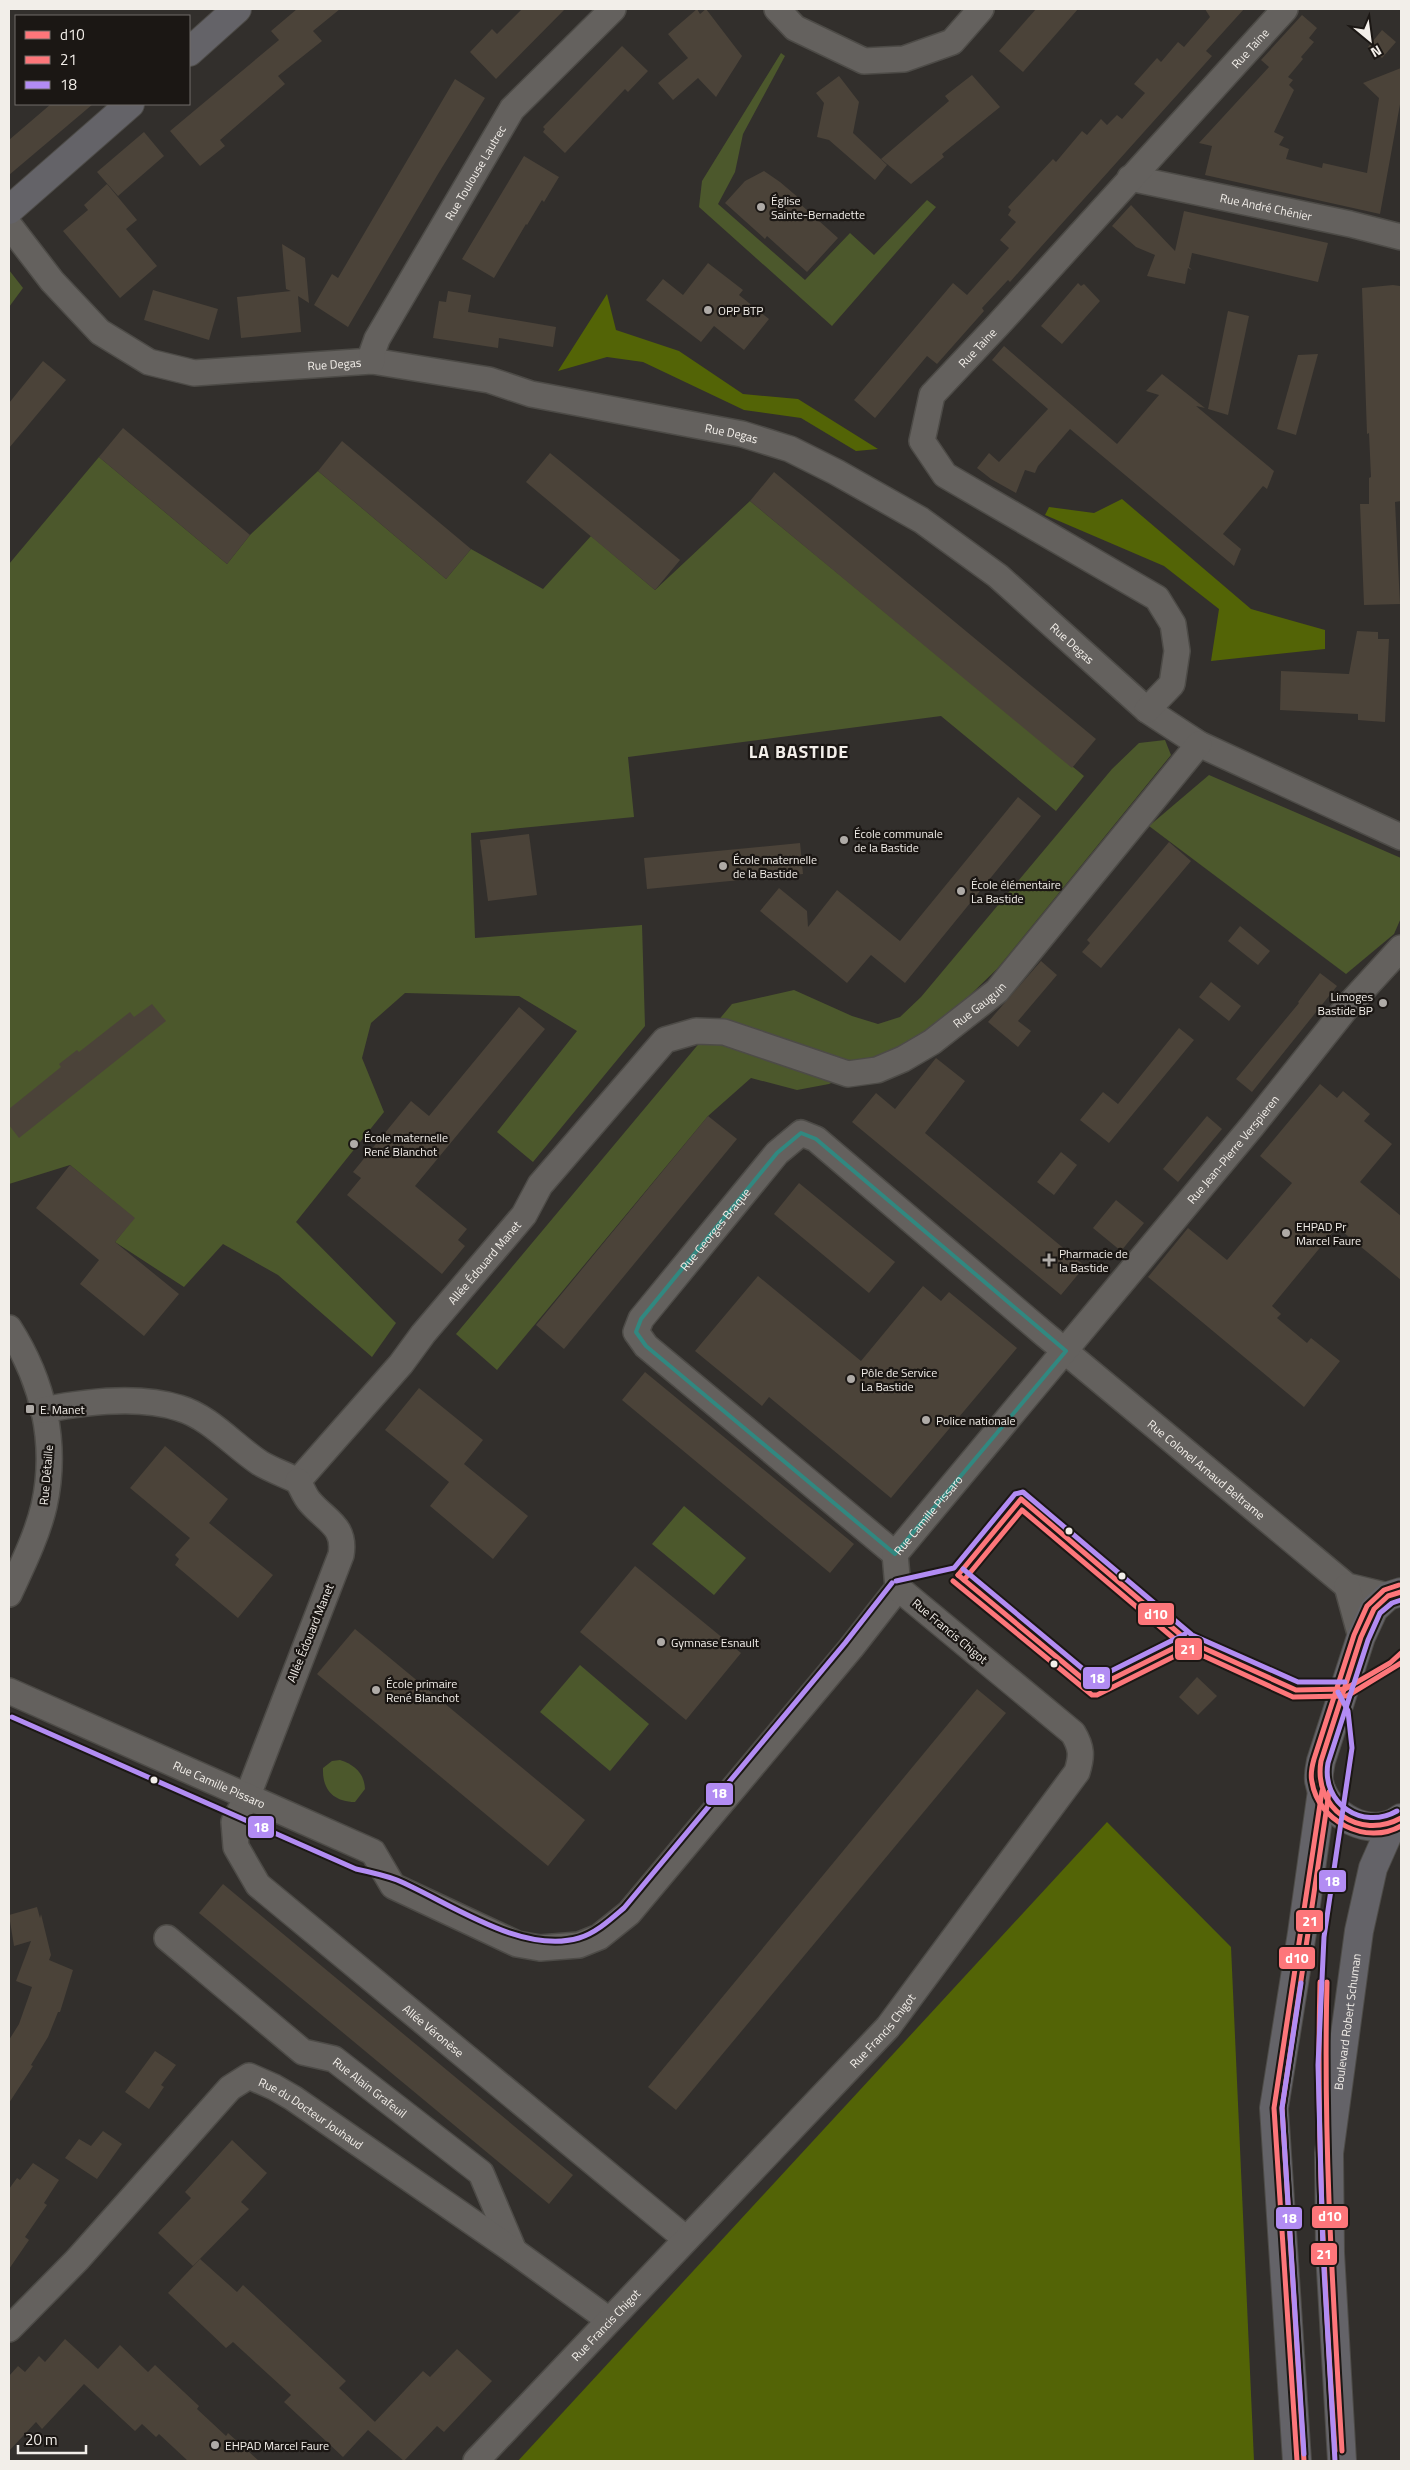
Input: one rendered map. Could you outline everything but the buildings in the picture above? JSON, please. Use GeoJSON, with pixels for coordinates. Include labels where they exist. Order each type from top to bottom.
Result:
{"type":"FeatureCollection","features":[{"type":"Feature","properties":{"kind":"main road"},"geometry":{"type":"LineString","coordinates":[[190,51],[237,9]]}},
{"type":"Feature","properties":{"kind":"main road"},"geometry":{"type":"LineString","coordinates":[[9,210],[129,105]]}},
{"type":"Feature","properties":{"kind":"main road"},"geometry":{"type":"LineString","coordinates":[[1395,1594],[1374,1609],[1361,1637],[1321,1761],[1318,1779],[1322,1792],[1331,1806],[1349,1820],[1368,1827],[1397,1821]]}},
{"type":"Feature","properties":{"kind":"main road"},"geometry":{"type":"LineString","coordinates":[[1297,2461],[1274,2108],[1322,1792]]}},
{"type":"Feature","properties":{"kind":"main road","name":"Boulevard Robert Schuman"},"geometry":{"type":"LineString","coordinates":[[1342,2461],[1330,2253],[1329,2153],[1358,1931],[1373,1868],[1397,1821]]}},
{"type":"Feature","properties":{"kind":"street","name":"Rue Toulouse Lautrec"},"geometry":{"type":"LineString","coordinates":[[372,361],[372,352],[377,339],[512,110],[613,9]]}},
{"type":"Feature","properties":{"kind":"street"},"geometry":{"type":"LineString","coordinates":[[777,9],[795,28],[864,61],[904,59],[952,42],[981,9]]}},
{"type":"Feature","properties":{"kind":"street","name":"Rue Taine"},"geometry":{"type":"LineString","coordinates":[[1147,710],[1172,684],[1177,651],[1173,624],[1157,598],[944,475],[922,440],[932,395],[1285,9]]}},
{"type":"Feature","properties":{"kind":"street","name":"Rue André Chénier"},"geometry":{"type":"LineString","coordinates":[[1130,178],[1350,224],[1401,237]]}},
{"type":"Feature","properties":{"kind":"street","name":"Rue Degas"},"geometry":{"type":"LineString","coordinates":[[9,224],[52,280],[100,332],[149,362],[194,373],[372,361],[489,380],[532,394],[733,432],[790,449],[836,472],[921,520],[998,576],[1147,710],[1200,744],[1401,837]]}},
{"type":"Feature","properties":{"kind":"street","name":"Rue Gauguin"},"geometry":{"type":"LineString","coordinates":[[665,1040],[696,1031],[724,1032],[848,1074],[876,1070],[903,1059],[932,1042],[997,991],[1200,744]]}},
{"type":"Feature","properties":{"kind":"street","name":"Rue Jean-Pierre Verspieren"},"geometry":{"type":"LineString","coordinates":[[1066,1351],[1254,1125],[1347,1007],[1401,948]]}},
{"type":"Feature","properties":{"kind":"street","name":"Allée Édouard Manet"},"geometry":{"type":"LineString","coordinates":[[248,1795],[341,1555],[343,1543],[337,1528],[308,1501],[298,1481],[401,1364],[423,1334],[524,1215],[540,1185],[665,1040]]}},
{"type":"Feature","properties":{"kind":"street","name":"Rue Georges Braque"},"geometry":{"type":"LineString","coordinates":[[894,1554],[646,1346],[636,1332],[641,1319],[777,1153],[800,1133],[816,1139],[1066,1351]]}},
{"type":"Feature","properties":{"kind":"street","name":"Rue Détaille"},"geometry":{"type":"LineString","coordinates":[[9,1328],[23,1350],[38,1385],[50,1442],[44,1506],[25,1560],[9,1594]]}},
{"type":"Feature","properties":{"kind":"street","name":"Rue Camille Pissaro"},"geometry":{"type":"LineString","coordinates":[[9,1691],[248,1795],[373,1852],[393,1886],[517,1944],[540,1948],[579,1945],[599,1938],[629,1914],[852,1648],[898,1588],[894,1554],[1066,1351]]}},
{"type":"Feature","properties":{"kind":"street","name":"Rue Colonel Arnaud Beltrame"},"geometry":{"type":"LineString","coordinates":[[1066,1351],[1347,1586],[1395,1594]]}},
{"type":"Feature","properties":{"kind":"street"},"geometry":{"type":"LineString","coordinates":[[43,1410],[67,1406],[144,1401],[180,1408],[201,1419],[261,1463],[298,1481]]}},
{"type":"Feature","properties":{"kind":"street"},"geometry":{"type":"LineString","coordinates":[[1347,1586],[1361,1637]]}},
{"type":"Feature","properties":{"kind":"street","name":"Rue Francis Chigot"},"geometry":{"type":"LineString","coordinates":[[476,2461],[888,2027],[1077,1772],[1082,1758],[1080,1744],[1073,1733],[898,1588]]}},
{"type":"Feature","properties":{"kind":"street","name":"Allée Véronèse"},"geometry":{"type":"LineString","coordinates":[[248,1795],[234,1822],[236,1848],[258,1885],[686,2239]]}},
{"type":"Feature","properties":{"kind":"street","name":"Rue Alain Grafeuil"},"geometry":{"type":"LineString","coordinates":[[167,1938],[303,2052],[334,2058],[481,2174],[514,2250]]}},
{"type":"Feature","properties":{"kind":"street","name":"Rue du Docteur Jouhaud"},"geometry":{"type":"LineString","coordinates":[[9,2329],[76,2260],[230,2088],[249,2076],[293,2098],[514,2250],[609,2320]]}},
{"type":"Feature","properties":{"kind":"highlighted area"},"geometry":{"type":"Polygon","coordinates":[[[801,1133],[816,1139],[1066,1351],[895,1554],[646,1346],[636,1332],[641,1319],[777,1153],[801,1133]]]}},
{"type":"Feature","properties":{"kind":"green space"},"geometry":{"type":"Polygon","coordinates":[[[781,53],[785,56],[743,134],[735,172],[718,204],[805,280],[850,233],[874,255],[927,200],[936,207],[832,326],[699,207],[702,181],[781,53]]]}},
{"type":"Feature","properties":{"kind":"green space"},"geometry":{"type":"Polygon","coordinates":[[[9,270],[23,288],[9,307],[9,270]]]}},
{"type":"Feature","properties":{"kind":"green space"},"geometry":{"type":"Polygon","coordinates":[[[607,294],[616,330],[679,351],[743,394],[798,399],[878,449],[856,451],[801,418],[744,410],[643,362],[607,357],[558,371],[607,294]]]}},
{"type":"Feature","properties":{"kind":"green space"},"geometry":{"type":"Polygon","coordinates":[[[99,457],[227,564],[250,535],[318,471],[446,579],[471,549],[543,589],[591,536],[655,590],[750,501],[1084,776],[1056,811],[941,716],[628,757],[634,817],[471,833],[475,938],[642,925],[645,1026],[533,1162],[497,1132],[577,1031],[519,996],[405,993],[371,1023],[362,1058],[384,1112],[296,1222],[396,1323],[372,1357],[278,1275],[223,1244],[184,1287],[115,1242],[134,1218],[70,1165],[9,1184],[9,564],[99,457]]]}},
{"type":"Feature","properties":{"kind":"green space"},"geometry":{"type":"Polygon","coordinates":[[[1122,499],[1251,609],[1325,630],[1325,649],[1211,661],[1219,609],[1164,566],[1045,515],[1049,507],[1094,513],[1122,499]]]}},
{"type":"Feature","properties":{"kind":"green space"},"geometry":{"type":"Polygon","coordinates":[[[1165,740],[1171,755],[997,969],[940,1024],[878,1062],[829,1084],[797,1090],[751,1078],[708,1116],[497,1370],[456,1334],[732,1004],[794,990],[852,1016],[878,1024],[900,1017],[921,997],[1112,769],[1139,743],[1165,740]]]}},
{"type":"Feature","properties":{"kind":"green space"},"geometry":{"type":"Polygon","coordinates":[[[1209,775],[1401,858],[1401,918],[1394,934],[1346,974],[1149,826],[1209,775]]]}},
{"type":"Feature","properties":{"kind":"green space"},"geometry":{"type":"Polygon","coordinates":[[[684,1506],[746,1558],[714,1595],[652,1544],[684,1506]]]}},
{"type":"Feature","properties":{"kind":"green space"},"geometry":{"type":"Polygon","coordinates":[[[580,1665],[649,1724],[610,1771],[540,1712],[580,1665]]]}},
{"type":"Feature","properties":{"kind":"green space"},"geometry":{"type":"Polygon","coordinates":[[[340,1760],[358,1770],[363,1778],[365,1789],[355,1802],[335,1797],[330,1793],[324,1782],[323,1768],[332,1761],[340,1760]]]}},
{"type":"Feature","properties":{"kind":"green space"},"geometry":{"type":"Polygon","coordinates":[[[1107,1822],[1231,1947],[1254,2461],[518,2461],[1107,1822]]]}},
{"type":"Feature","properties":{"kind":"transit line","name":"18"},"geometry":{"type":"LineString","coordinates":[[896,1581],[954,1568],[1015,1494],[1023,1492],[1192,1635],[1298,1682],[1345,1682]]}},
{"type":"Feature","properties":{"kind":"transit line","name":"d10"},"geometry":{"type":"LineString","coordinates":[[958,1575],[1021,1499],[1188,1641],[1296,1690],[1345,1689],[1390,1663],[1401,1653]]}},
{"type":"Feature","properties":{"kind":"transit line","name":"21"},"geometry":{"type":"LineString","coordinates":[[964,1580],[1022,1510],[1184,1647],[1293,1697],[1347,1696],[1401,1663]]}},
{"type":"Feature","properties":{"kind":"transit line","name":"18"},"geometry":{"type":"LineString","coordinates":[[963,1569],[1095,1679],[1185,1634]]}},
{"type":"Feature","properties":{"kind":"transit line","name":"d10"},"geometry":{"type":"LineString","coordinates":[[958,1575],[1094,1688],[1188,1641]]}},
{"type":"Feature","properties":{"kind":"transit line","name":"21"},"geometry":{"type":"LineString","coordinates":[[953,1581],[1092,1695],[1097,1695],[1191,1648]]}},
{"type":"Feature","properties":{"kind":"transit line","name":"18"},"geometry":{"type":"LineString","coordinates":[[12,1717],[356,1869],[397,1880],[486,1924],[533,1939],[557,1941],[579,1938],[597,1929],[624,1908],[845,1643],[892,1583]]}},
{"type":"Feature","properties":{"kind":"transit line","name":"21"},"geometry":{"type":"LineString","coordinates":[[1399,1585],[1384,1590],[1367,1606],[1354,1635],[1314,1759],[1311,1776],[1316,1796],[1324,1808],[1346,1826],[1359,1831],[1373,1833],[1401,1826]]}},
{"type":"Feature","properties":{"kind":"transit line","name":"d10"},"geometry":{"type":"LineString","coordinates":[[1401,1592],[1388,1596],[1374,1609],[1361,1637],[1321,1761],[1320,1778],[1324,1793],[1332,1806],[1342,1816],[1355,1822],[1370,1825],[1385,1824],[1401,1818]]}},
{"type":"Feature","properties":{"kind":"transit line","name":"18"},"geometry":{"type":"LineString","coordinates":[[1397,1811],[1384,1816],[1370,1818],[1347,1810],[1331,1790],[1328,1777],[1328,1763],[1368,1640],[1380,1613],[1392,1603],[1401,1600]]}},
{"type":"Feature","properties":{"kind":"transit line","name":"18"},"geometry":{"type":"LineString","coordinates":[[1335,2461],[1323,2253],[1318,2065],[1324,1937],[1352,1748],[1348,1711],[1338,1692]]}},
{"type":"Feature","properties":{"kind":"transit line","name":"d10"},"geometry":{"type":"LineString","coordinates":[[1297,2461],[1274,2108],[1322,1791]]}},
{"type":"Feature","properties":{"kind":"transit line","name":"21"},"geometry":{"type":"LineString","coordinates":[[1304,2461],[1282,2108],[1329,1792]]}},
{"type":"Feature","properties":{"kind":"transit line","name":"21"},"geometry":{"type":"LineString","coordinates":[[1320,1982],[1320,2158],[1335,2451]]}},
{"type":"Feature","properties":{"kind":"transit line","name":"d10"},"geometry":{"type":"LineString","coordinates":[[1327,1982],[1326,2100],[1332,2275],[1342,2451]]}},
{"type":"Feature","properties":{"kind":"transit line","name":"18"},"geometry":{"type":"LineString","coordinates":[[1301,1983],[1282,2108],[1304,2454]]}},
{"type":"Feature","properties":{"kind":"place","name":"Église Sainte-Bernadette"},"geometry":{"type":"Point","coordinates":[761,207]}},
{"type":"Feature","properties":{"kind":"place","name":"OPP BTP"},"geometry":{"type":"Point","coordinates":[708,310]}},
{"type":"Feature","properties":{"kind":"place","name":"École communale de la Bastide"},"geometry":{"type":"Point","coordinates":[844,840]}},
{"type":"Feature","properties":{"kind":"place","name":"École maternelle de la Bastide"},"geometry":{"type":"Point","coordinates":[723,866]}},
{"type":"Feature","properties":{"kind":"place","name":"École élémentaire La Bastide"},"geometry":{"type":"Point","coordinates":[961,891]}},
{"type":"Feature","properties":{"kind":"place","name":"Limoges Bastide BP"},"geometry":{"type":"Point","coordinates":[1383,1003]}},
{"type":"Feature","properties":{"kind":"place","name":"École maternelle René Blanchot"},"geometry":{"type":"Point","coordinates":[354,1144]}},
{"type":"Feature","properties":{"kind":"place","name":"EHPAD Pr Marcel Faure"},"geometry":{"type":"Point","coordinates":[1286,1233]}},
{"type":"Feature","properties":{"kind":"place","name":"Pharmacie de la Bastide"},"geometry":{"type":"Point","coordinates":[1049,1260]}},
{"type":"Feature","properties":{"kind":"place","name":"Pôle de Service La Bastide"},"geometry":{"type":"Point","coordinates":[851,1379]}},
{"type":"Feature","properties":{"kind":"place","name":"E. Manet"},"geometry":{"type":"Point","coordinates":[30,1409]}},
{"type":"Feature","properties":{"kind":"place","name":"Police nationale"},"geometry":{"type":"Point","coordinates":[926,1420]}},
{"type":"Feature","properties":{"kind":"place","name":"Gymnase Esnault"},"geometry":{"type":"Point","coordinates":[661,1642]}},
{"type":"Feature","properties":{"kind":"place","name":"École primaire René Blanchot"},"geometry":{"type":"Point","coordinates":[376,1690]}},
{"type":"Feature","properties":{"kind":"place","name":"EHPAD Marcel Faure"},"geometry":{"type":"Point","coordinates":[215,2445]}},
{"type":"Feature","properties":{"kind":"district","name":"LA BASTIDE"},"geometry":{"type":"Point","coordinates":[799,751]}}]}
